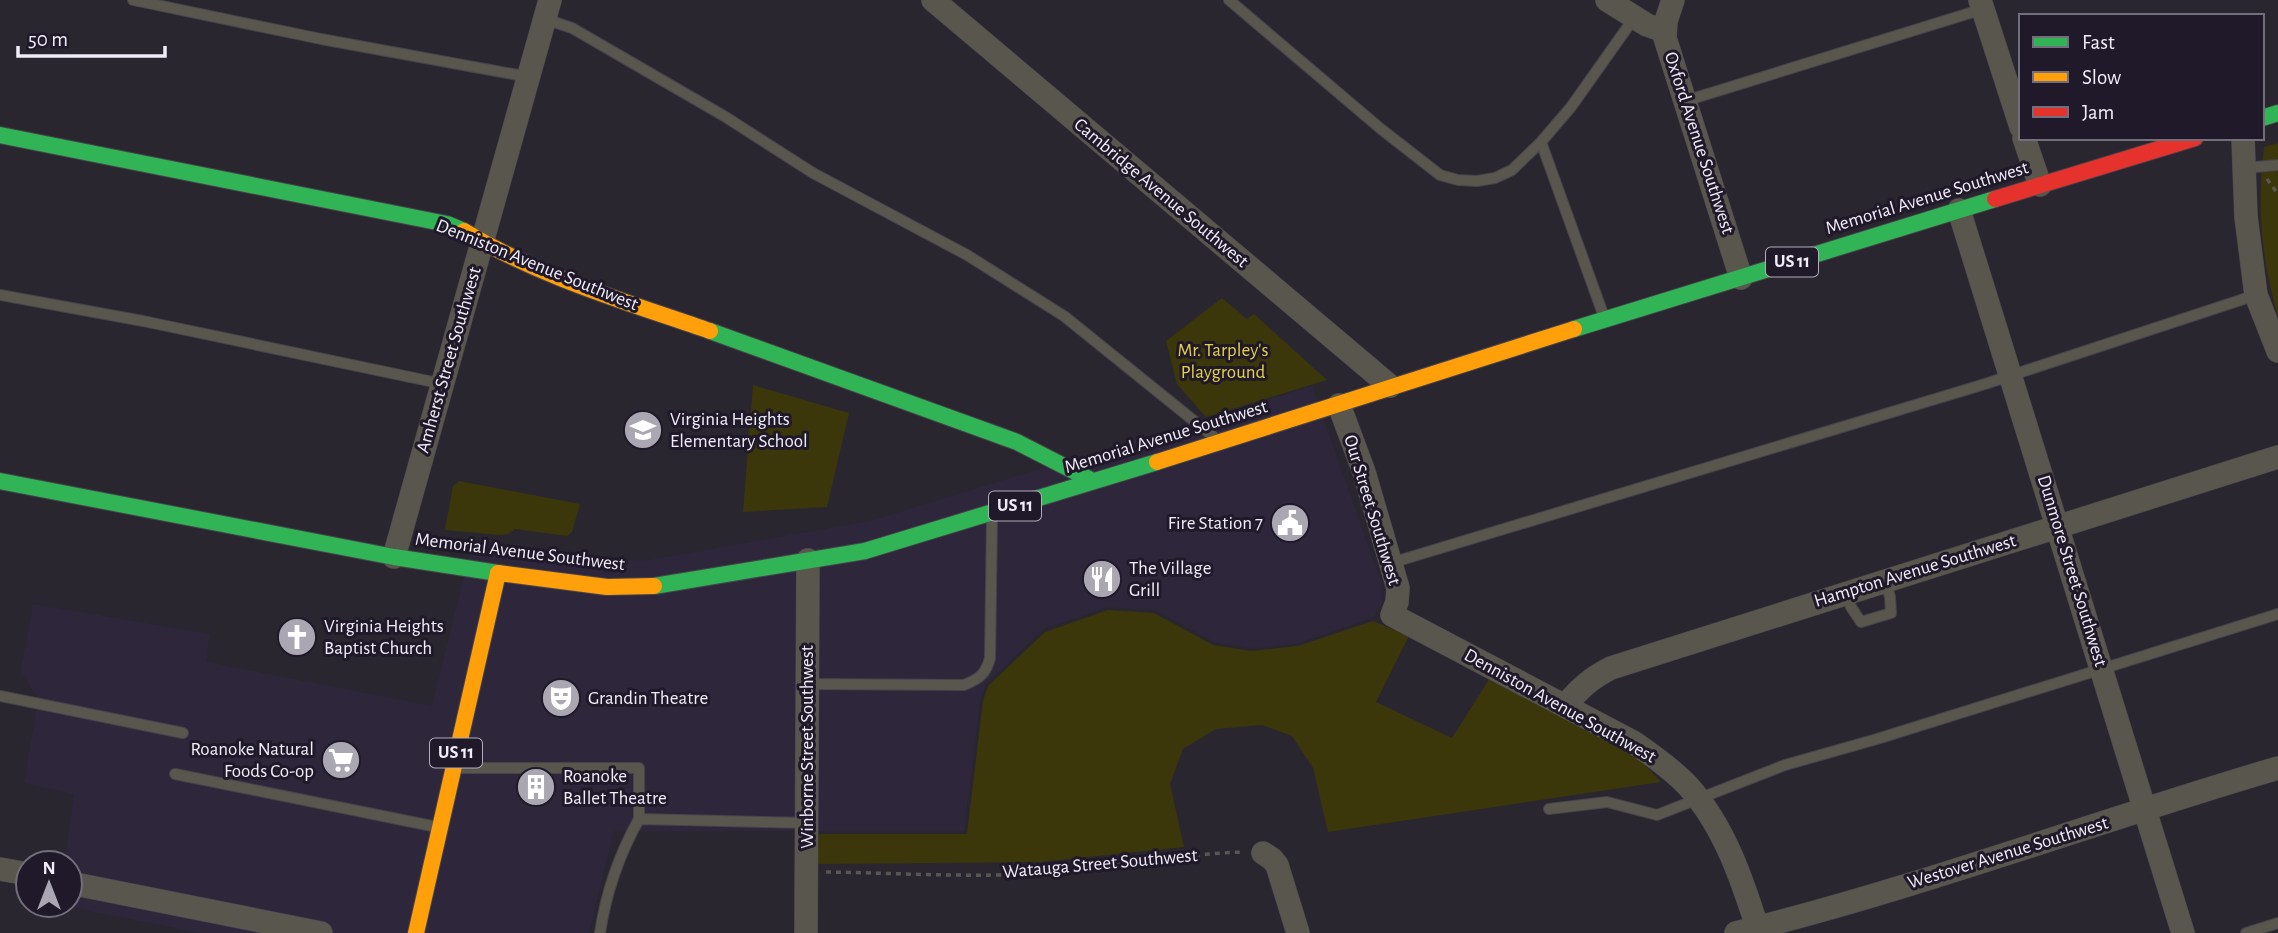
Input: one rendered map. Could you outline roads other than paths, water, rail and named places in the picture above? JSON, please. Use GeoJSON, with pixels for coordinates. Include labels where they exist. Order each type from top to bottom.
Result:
{"type":"FeatureCollection","features":[{"type":"Feature","properties":{"kind":"main road","name":"Denniston Avenue Southwest"},"geometry":{"type":"LineString","coordinates":[[0,135],[447,224],[556,276],[1017,442],[1093,481]]}},
{"type":"Feature","properties":{"kind":"main road","name":"Memorial Avenue Southwest"},"geometry":{"type":"LineString","coordinates":[[0,481],[394,557],[607,587],[647,587],[865,551],[2188,140]]}},
{"type":"Feature","properties":{"kind":"main road","name":"US 11"},"geometry":{"type":"LineString","coordinates":[[415,933],[498,573]]}},
{"type":"Feature","properties":{"kind":"street","name":"Oxford Avenue Southwest"},"geometry":{"type":"LineString","coordinates":[[1607,0],[1634,18],[1664,32],[1741,278]]}},
{"type":"Feature","properties":{"kind":"street"},"geometry":{"type":"LineString","coordinates":[[1664,32],[1673,0]]}},
{"type":"Feature","properties":{"kind":"street","name":"Cambridge Avenue Southwest"},"geometry":{"type":"LineString","coordinates":[[948,5],[1390,386]]}},
{"type":"Feature","properties":{"kind":"street"},"geometry":{"type":"LineString","coordinates":[[1981,5],[2019,121]]}},
{"type":"Feature","properties":{"kind":"street","name":"Amherst Street Southwest"},"geometry":{"type":"LineString","coordinates":[[394,557],[547,9]]}},
{"type":"Feature","properties":{"kind":"street"},"geometry":{"type":"LineString","coordinates":[[2025,140],[2040,185]]}},
{"type":"Feature","properties":{"kind":"street"},"geometry":{"type":"LineString","coordinates":[[2243,140],[2246,217],[2256,295],[2278,351]]}},
{"type":"Feature","properties":{"kind":"street","name":"Dunmore Street Southwest"},"geometry":{"type":"LineString","coordinates":[[1959,210],[2183,933]]}},
{"type":"Feature","properties":{"kind":"street","name":"Our Street Southwest"},"geometry":{"type":"LineString","coordinates":[[1339,405],[1364,472],[1398,588],[1392,615]]}},
{"type":"Feature","properties":{"kind":"street","name":"Hampton Avenue Southwest"},"geometry":{"type":"LineString","coordinates":[[1565,706],[1577,690],[1593,677],[1611,668],[2278,457]]}},
{"type":"Feature","properties":{"kind":"street","name":"Winborne Street Southwest"},"geometry":{"type":"LineString","coordinates":[[806,933],[808,560]]}},
{"type":"Feature","properties":{"kind":"street","name":"Denniston Avenue Southwest"},"geometry":{"type":"LineString","coordinates":[[1392,615],[1633,742],[1662,762],[1699,800],[1723,838],[1735,863],[1751,931]]}},
{"type":"Feature","properties":{"kind":"street","name":"Westover Avenue Southwest"},"geometry":{"type":"LineString","coordinates":[[1751,931],[2278,768]]}},
{"type":"Feature","properties":{"kind":"street"},"geometry":{"type":"LineString","coordinates":[[1263,853],[1277,865],[1298,933]]}},
{"type":"Feature","properties":{"kind":"street"},"geometry":{"type":"LineString","coordinates":[[84,886],[321,933]]}},
{"type":"Feature","properties":{"kind":"lane"},"geometry":{"type":"LineString","coordinates":[[133,0],[321,39],[528,77]]}},
{"type":"Feature","properties":{"kind":"lane"},"geometry":{"type":"LineString","coordinates":[[1229,0],[1381,129],[1440,175],[1476,181],[1495,178],[1521,163],[1571,107],[1634,18]]}},
{"type":"Feature","properties":{"kind":"lane"},"geometry":{"type":"LineString","coordinates":[[1685,101],[1981,5]]}},
{"type":"Feature","properties":{"kind":"lane"},"geometry":{"type":"LineString","coordinates":[[547,9],[572,28],[724,116],[813,173],[967,255],[1064,316],[1220,442]]}},
{"type":"Feature","properties":{"kind":"lane"},"geometry":{"type":"LineString","coordinates":[[1541,142],[1605,320]]}},
{"type":"Feature","properties":{"kind":"lane"},"geometry":{"type":"LineString","coordinates":[[2245,168],[2278,165]]}},
{"type":"Feature","properties":{"kind":"lane"},"geometry":{"type":"LineString","coordinates":[[0,295],[143,321],[443,384]]}},
{"type":"Feature","properties":{"kind":"lane"},"geometry":{"type":"LineString","coordinates":[[1391,563],[2011,375],[2256,295]]}},
{"type":"Feature","properties":{"kind":"lane"},"geometry":{"type":"LineString","coordinates":[[807,684],[964,685],[979,679],[988,669],[990,658],[992,513]]}},
{"type":"Feature","properties":{"kind":"lane"},"geometry":{"type":"LineString","coordinates":[[1847,592],[1851,607],[1861,622],[1891,612],[1885,580]]}},
{"type":"Feature","properties":{"kind":"lane"},"geometry":{"type":"LineString","coordinates":[[1549,809],[1607,802],[1657,815],[1785,765],[2278,614]]}},
{"type":"Feature","properties":{"kind":"lane"},"geometry":{"type":"LineString","coordinates":[[0,696],[183,733]]}},
{"type":"Feature","properties":{"kind":"lane"},"geometry":{"type":"LineString","coordinates":[[453,768],[639,768],[639,819],[625,844],[612,877],[600,933]]}},
{"type":"Feature","properties":{"kind":"lane"},"geometry":{"type":"LineString","coordinates":[[175,774],[439,827]]}},
{"type":"Feature","properties":{"kind":"lane"},"geometry":{"type":"LineString","coordinates":[[639,819],[807,822]]}},
{"type":"Feature","properties":{"kind":"lane"},"geometry":{"type":"LineString","coordinates":[[2246,933],[2278,923]]}},
{"type":"Feature","properties":{"kind":"place","name":"Virginia Heights Elementary School"},"geometry":{"type":"Point","coordinates":[643,430]}},
{"type":"Feature","properties":{"kind":"place","name":"Fire Station 7"},"geometry":{"type":"Point","coordinates":[1290,523]}},
{"type":"Feature","properties":{"kind":"place","name":"The Village Grill"},"geometry":{"type":"Point","coordinates":[1102,579]}},
{"type":"Feature","properties":{"kind":"place","name":"Virginia Heights Baptist Church"},"geometry":{"type":"Point","coordinates":[297,637]}},
{"type":"Feature","properties":{"kind":"place","name":"Grandin Theatre"},"geometry":{"type":"Point","coordinates":[561,698]}},
{"type":"Feature","properties":{"kind":"place","name":"Roanoke Natural Foods Co-op"},"geometry":{"type":"Point","coordinates":[341,760]}},
{"type":"Feature","properties":{"kind":"place","name":"Roanoke Ballet Theatre"},"geometry":{"type":"Point","coordinates":[536,787]}},
{"type":"Feature","properties":{"kind":"park label","name":"Mr. Tarpley's Playground"},"geometry":{"type":"Point","coordinates":[1223,361]}}]}
